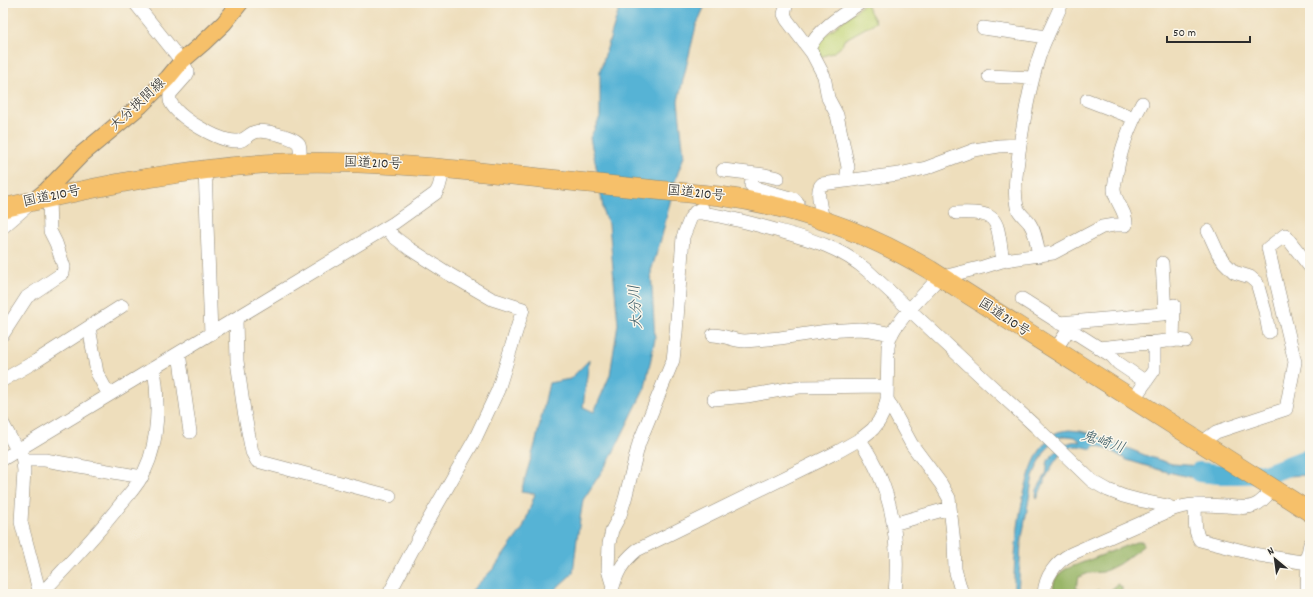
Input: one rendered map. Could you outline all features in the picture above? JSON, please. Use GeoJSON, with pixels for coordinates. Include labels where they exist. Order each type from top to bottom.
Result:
{"type":"FeatureCollection","features":[{"type":"Feature","properties":{"kind":"highway","name":"国道210号"},"geometry":{"type":"LineString","coordinates":[[3,208],[141,179],[205,169],[300,163],[368,163],[444,168],[504,174],[695,203],[732,198],[756,202],[796,212],[856,233],[886,246],[918,263],[1310,512]]}},
{"type":"Feature","properties":{"kind":"main road","name":"大分挾間線"},"geometry":{"type":"LineString","coordinates":[[40,200],[46,191],[82,154],[141,105],[168,78],[182,61],[220,27],[235,5]]}},
{"type":"Feature","properties":{"kind":"street"},"geometry":{"type":"LineString","coordinates":[[135,3],[182,61],[188,72],[170,94],[171,103],[181,114],[213,136],[240,141],[254,132],[262,131],[295,141],[300,147],[300,163]]}},
{"type":"Feature","properties":{"kind":"street"},"geometry":{"type":"LineString","coordinates":[[787,3],[784,14],[786,20],[809,49],[822,70],[828,98],[836,115],[848,167],[846,181]]}},
{"type":"Feature","properties":{"kind":"street"},"geometry":{"type":"LineString","coordinates":[[809,49],[813,41],[827,27],[860,3]]}},
{"type":"Feature","properties":{"kind":"street"},"geometry":{"type":"LineString","coordinates":[[1039,256],[1036,238],[1032,228],[1017,207],[1016,181],[1020,145],[1033,78],[1042,47],[1062,3]]}},
{"type":"Feature","properties":{"kind":"street"},"geometry":{"type":"LineString","coordinates":[[983,28],[1047,37]]}},
{"type":"Feature","properties":{"kind":"street"},"geometry":{"type":"LineString","coordinates":[[989,76],[1033,78]]}},
{"type":"Feature","properties":{"kind":"street"},"geometry":{"type":"LineString","coordinates":[[1087,100],[1134,118]]}},
{"type":"Feature","properties":{"kind":"street"},"geometry":{"type":"LineString","coordinates":[[612,590],[621,566],[627,558],[637,550],[832,455],[860,440],[877,425],[884,411],[887,392],[888,342],[909,310],[942,278],[1003,261],[1058,252],[1102,227],[1114,224],[1126,225],[1125,218],[1114,192],[1114,186],[1123,146],[1134,118],[1142,103]]}},
{"type":"Feature","properties":{"kind":"street"},"geometry":{"type":"LineString","coordinates":[[821,220],[822,216],[818,190],[820,186],[825,183],[910,172],[926,168],[965,152],[999,146],[1020,145]]}},
{"type":"Feature","properties":{"kind":"street"},"geometry":{"type":"LineString","coordinates":[[3,459],[21,452],[109,395],[387,228],[436,193],[444,168]]}},
{"type":"Feature","properties":{"kind":"street"},"geometry":{"type":"LineString","coordinates":[[205,169],[211,334]]}},
{"type":"Feature","properties":{"kind":"street"},"geometry":{"type":"LineString","coordinates":[[723,170],[778,178]]}},
{"type":"Feature","properties":{"kind":"street"},"geometry":{"type":"LineString","coordinates":[[753,174],[751,185],[755,188],[794,199],[798,203],[796,212]]}},
{"type":"Feature","properties":{"kind":"street"},"geometry":{"type":"LineString","coordinates":[[3,227],[40,200],[64,267],[63,273],[27,297],[5,327]]}},
{"type":"Feature","properties":{"kind":"street"},"geometry":{"type":"LineString","coordinates":[[612,590],[608,570],[608,544],[612,530],[625,499],[639,443],[673,360],[676,344],[683,237],[695,203],[710,214],[754,224],[819,242],[850,256],[1036,426],[1092,481],[1123,496],[1168,506],[1172,510]]}},
{"type":"Feature","properties":{"kind":"street"},"geometry":{"type":"LineString","coordinates":[[956,213],[976,213],[992,218],[997,223],[1003,261]]}},
{"type":"Feature","properties":{"kind":"street"},"geometry":{"type":"LineString","coordinates":[[387,228],[394,237],[410,249],[449,274],[492,299],[522,309],[498,390],[475,439],[425,526],[389,594]]}},
{"type":"Feature","properties":{"kind":"street"},"geometry":{"type":"LineString","coordinates":[[1208,231],[1218,253],[1224,262],[1234,272],[1250,278],[1257,283],[1269,332]]}},
{"type":"Feature","properties":{"kind":"street"},"geometry":{"type":"LineString","coordinates":[[1208,447],[1208,438],[1216,432],[1286,409],[1295,362],[1268,248],[1285,235],[1310,267]]}},
{"type":"Feature","properties":{"kind":"street"},"geometry":{"type":"LineString","coordinates":[[1098,348],[1154,342],[1180,341],[1171,310],[1162,263]]}},
{"type":"Feature","properties":{"kind":"street"},"geometry":{"type":"LineString","coordinates":[[1022,299],[1112,356],[1118,363],[1146,382]]}},
{"type":"Feature","properties":{"kind":"street"},"geometry":{"type":"LineString","coordinates":[[3,380],[36,361],[122,306]]}},
{"type":"Feature","properties":{"kind":"street"},"geometry":{"type":"LineString","coordinates":[[1064,326],[1171,310]]}},
{"type":"Feature","properties":{"kind":"street"},"geometry":{"type":"LineString","coordinates":[[236,319],[237,361],[244,411],[252,452],[257,461],[390,496]]}},
{"type":"Feature","properties":{"kind":"street"},"geometry":{"type":"LineString","coordinates":[[1055,350],[1064,326]]}},
{"type":"Feature","properties":{"kind":"street"},"geometry":{"type":"LineString","coordinates":[[89,327],[97,373],[109,395]]}},
{"type":"Feature","properties":{"kind":"street"},"geometry":{"type":"LineString","coordinates":[[713,335],[724,336],[746,342],[827,331],[859,329],[892,334]]}},
{"type":"Feature","properties":{"kind":"street"},"geometry":{"type":"LineString","coordinates":[[1133,400],[1154,370],[1154,342]]}},
{"type":"Feature","properties":{"kind":"street"},"geometry":{"type":"LineString","coordinates":[[179,353],[190,432]]}},
{"type":"Feature","properties":{"kind":"street"},"geometry":{"type":"LineString","coordinates":[[40,594],[94,537],[142,477],[151,456],[156,422],[157,389],[154,368]]}},
{"type":"Feature","properties":{"kind":"street"},"geometry":{"type":"LineString","coordinates":[[714,400],[800,387],[887,392]]}},
{"type":"Feature","properties":{"kind":"street"},"geometry":{"type":"LineString","coordinates":[[887,392],[912,445],[950,502],[955,569],[962,594]]}},
{"type":"Feature","properties":{"kind":"street"},"geometry":{"type":"LineString","coordinates":[[3,424],[21,452],[24,471],[21,522],[40,594]]}},
{"type":"Feature","properties":{"kind":"street"},"geometry":{"type":"LineString","coordinates":[[860,440],[881,479],[886,492],[897,549],[895,594]]}},
{"type":"Feature","properties":{"kind":"street"},"geometry":{"type":"LineString","coordinates":[[21,452],[45,460],[142,477]]}},
{"type":"Feature","properties":{"kind":"street"},"geometry":{"type":"LineString","coordinates":[[1044,594],[1047,581],[1053,569],[1066,556],[1172,510],[1208,504],[1238,507],[1252,506],[1262,500],[1267,484]]}},
{"type":"Feature","properties":{"kind":"street"},"geometry":{"type":"LineString","coordinates":[[1195,505],[1196,531],[1200,540],[1259,555],[1295,562],[1306,560],[1309,550]]}},
{"type":"Feature","properties":{"kind":"street"},"geometry":{"type":"LineString","coordinates":[[893,524],[950,508]]}},
{"type":"Feature","properties":{"kind":"street"},"geometry":{"type":"LineString","coordinates":[[1307,594],[1309,550]]}},
{"type":"Feature","properties":{"kind":"green space"},"geometry":{"type":"Polygon","coordinates":[[[865,3],[876,22],[844,40],[841,47],[835,52],[820,57],[814,47],[815,44],[865,3]]]}},
{"type":"Feature","properties":{"kind":"green space"},"geometry":{"type":"Polygon","coordinates":[[[1136,542],[1143,542],[1143,546],[1119,564],[1103,572],[1089,573],[1079,577],[1076,588],[1087,594],[1054,593],[1054,582],[1066,569],[1136,542]]]}},
{"type":"Feature","properties":{"kind":"green space"},"geometry":{"type":"Polygon","coordinates":[[[1118,584],[1122,587],[1122,594],[1088,594],[1098,590],[1107,593],[1118,584]]]}},
{"type":"Feature","properties":{"kind":"water","name":"大分川"},"geometry":{"type":"Polygon","coordinates":[[[621,3],[706,3],[696,26],[678,101],[684,156],[675,181],[662,236],[651,271],[655,339],[645,388],[610,459],[583,500],[573,573],[550,594],[468,594],[494,568],[523,528],[535,494],[521,492],[536,441],[549,383],[570,379],[589,360],[583,407],[594,412],[610,375],[618,324],[609,224],[604,215],[598,175],[590,138],[600,117],[600,71],[621,3]]]}},
{"type":"Feature","properties":{"kind":"water"},"geometry":{"type":"Polygon","coordinates":[[[1069,430],[1092,434],[1147,456],[1172,464],[1214,467],[1235,480],[1220,482],[1200,476],[1189,477],[1127,460],[1097,445],[1093,446],[1092,449],[1077,446],[1063,452],[1057,459],[1047,475],[1037,499],[1037,490],[1046,474],[1047,463],[1052,455],[1069,443],[1081,442],[1075,437],[1068,436],[1063,436],[1057,439],[1046,450],[1033,476],[1021,543],[1018,594],[1014,594],[1017,533],[1026,485],[1033,464],[1042,446],[1054,434],[1069,430]]]}},
{"type":"Feature","properties":{"kind":"water"},"geometry":{"type":"Polygon","coordinates":[[[1310,457],[1310,475],[1285,476],[1272,479],[1250,464],[1263,466],[1293,458],[1310,457]]]}},
{"type":"Feature","properties":{"kind":"waterway","name":"鬼崎川"},"geometry":{"type":"LineString","coordinates":[[1199,472],[1219,474],[1267,474],[1310,459]]}}]}
